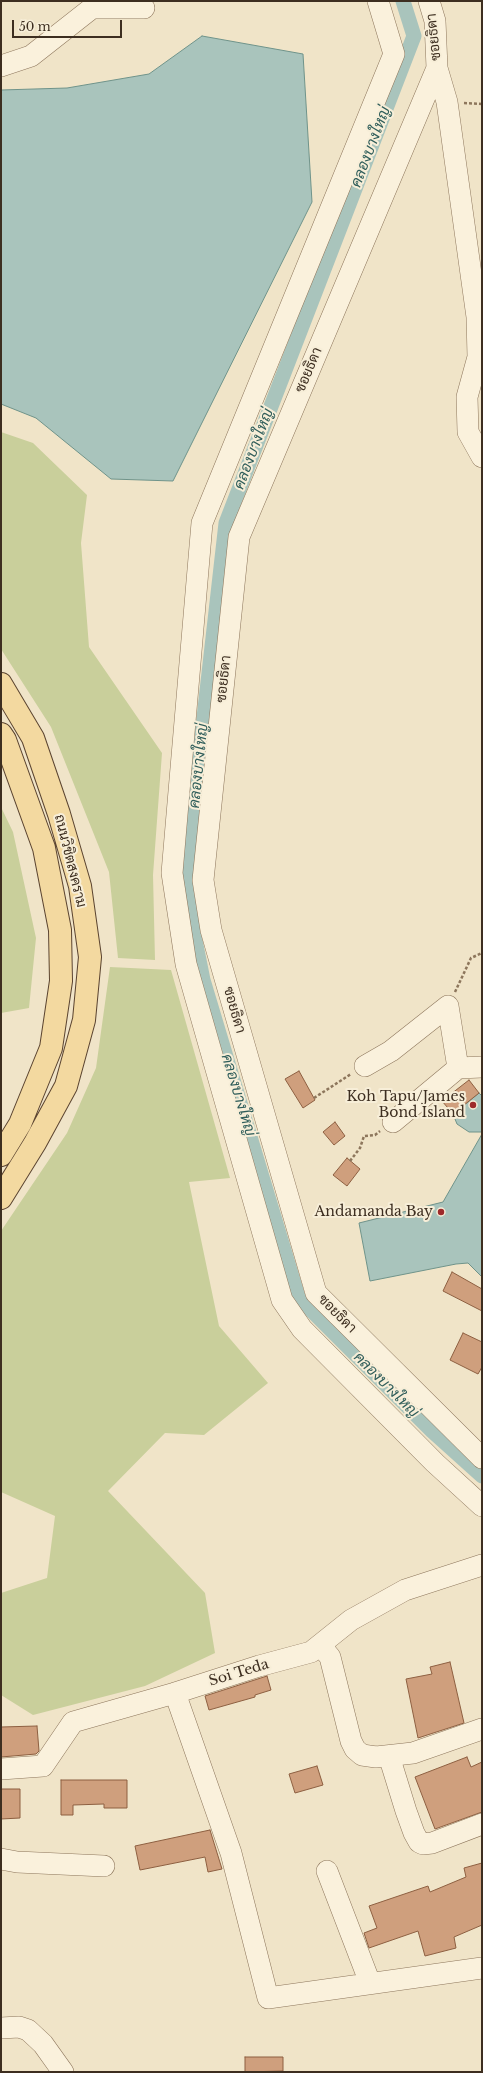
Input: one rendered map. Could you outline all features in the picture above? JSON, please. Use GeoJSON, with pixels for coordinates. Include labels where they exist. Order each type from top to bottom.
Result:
{"type":"FeatureCollection","features":[{"type":"Feature","properties":{"kind":"main road","name":"ถนนวิชิตสงคราม"},"geometry":{"type":"LineString","coordinates":[[1,684],[33,738],[59,814],[80,886],[90,957],[84,1020],[66,1086],[35,1143],[1,1198]]}},
{"type":"Feature","properties":{"kind":"main road","name":"ถนนวิชิตสงคราม"},"geometry":{"type":"LineString","coordinates":[[1,734],[5,740],[44,848],[60,930],[61,981],[50,1048],[20,1124],[1,1155]]}},
{"type":"Feature","properties":{"kind":"street"},"geometry":{"type":"LineString","coordinates":[[378,1],[394,54],[202,523],[172,873],[186,964],[282,1300],[302,1329],[435,1464],[482,1506]]}},
{"type":"Feature","properties":{"kind":"street","name":"ซอยธิดา"},"geometry":{"type":"LineString","coordinates":[[429,1],[435,21],[437,68],[239,538],[203,880],[211,930],[316,1293],[482,1458]]}},
{"type":"Feature","properties":{"kind":"street"},"geometry":{"type":"LineString","coordinates":[[1,66],[31,56],[92,8],[144,8]]}},
{"type":"Feature","properties":{"kind":"street"},"geometry":{"type":"LineString","coordinates":[[437,68],[447,102],[478,317],[478,357],[467,397],[468,432],[482,457]]}},
{"type":"Feature","properties":{"kind":"street"},"geometry":{"type":"LineString","coordinates":[[365,1066],[391,1051],[448,1006],[458,1068]]}},
{"type":"Feature","properties":{"kind":"street"},"geometry":{"type":"LineString","coordinates":[[393,1122],[458,1068],[482,1067]]}},
{"type":"Feature","properties":{"kind":"street","name":"Soi Teda"},"geometry":{"type":"LineString","coordinates":[[1,1769],[43,1766],[73,1722],[175,1693],[259,1666],[311,1652],[351,1620],[405,1590],[482,1565]]}},
{"type":"Feature","properties":{"kind":"street"},"geometry":{"type":"LineString","coordinates":[[320,1645],[330,1657],[354,1749],[367,1757],[389,1756],[422,1750],[482,1729]]}},
{"type":"Feature","properties":{"kind":"street"},"geometry":{"type":"LineString","coordinates":[[175,1693],[231,1853],[268,1998],[482,1968]]}},
{"type":"Feature","properties":{"kind":"street"},"geometry":{"type":"LineString","coordinates":[[389,1756],[414,1834],[419,1842],[423,1844],[432,1843],[482,1824]]}},
{"type":"Feature","properties":{"kind":"street"},"geometry":{"type":"LineString","coordinates":[[1,1859],[17,1862],[104,1866]]}},
{"type":"Feature","properties":{"kind":"street"},"geometry":{"type":"LineString","coordinates":[[327,1870],[370,1983]]}},
{"type":"Feature","properties":{"kind":"street"},"geometry":{"type":"LineString","coordinates":[[1,2028],[19,2027],[28,2030],[43,2044],[63,2072]]}},
{"type":"Feature","properties":{"kind":"path"},"geometry":{"type":"LineString","coordinates":[[448,1006],[471,958],[482,954]]}},
{"type":"Feature","properties":{"kind":"path"},"geometry":{"type":"LineString","coordinates":[[314,1098],[365,1066]]}},
{"type":"Feature","properties":{"kind":"path"},"geometry":{"type":"LineString","coordinates":[[350,1161],[360,1148],[364,1136],[375,1135],[393,1122]]}},
{"type":"Feature","properties":{"kind":"green space"},"geometry":{"type":"Polygon","coordinates":[[[1,432],[33,443],[87,495],[81,543],[89,647],[162,753],[153,875],[155,960],[118,958],[109,872],[51,727],[1,649],[1,432]]]}},
{"type":"Feature","properties":{"kind":"green space"},"geometry":{"type":"Polygon","coordinates":[[[1,807],[13,832],[36,938],[29,1008],[1,1013],[1,807]]]}},
{"type":"Feature","properties":{"kind":"green space"},"geometry":{"type":"Polygon","coordinates":[[[110,967],[171,970],[230,1178],[189,1182],[219,1326],[268,1383],[204,1435],[165,1433],[108,1491],[205,1593],[215,1653],[145,1686],[33,1715],[1,1695],[1,1593],[47,1578],[55,1516],[1,1492],[1,1231],[67,1133],[96,1068],[110,967]]]}},
{"type":"Feature","properties":{"kind":"water"},"geometry":{"type":"Polygon","coordinates":[[[202,36],[303,54],[312,202],[173,481],[111,479],[36,418],[1,404],[1,90],[67,88],[149,74],[202,36]]]}},
{"type":"Feature","properties":{"kind":"water","name":"Koh Tapu/James Bond Island"},"geometry":{"type":"Polygon","coordinates":[[[479,1093],[482,1096],[482,1132],[469,1132],[457,1124],[453,1114],[479,1093]]]}},
{"type":"Feature","properties":{"kind":"water","name":"Andamanda Bay"},"geometry":{"type":"Polygon","coordinates":[[[482,1134],[482,1277],[468,1263],[370,1281],[359,1223],[443,1202],[482,1134]]]}},
{"type":"Feature","properties":{"kind":"building"},"geometry":{"type":"Polygon","coordinates":[[[299,1071],[315,1100],[303,1108],[285,1079],[299,1071]]]}},
{"type":"Feature","properties":{"kind":"building"},"geometry":{"type":"Polygon","coordinates":[[[469,1080],[479,1093],[453,1114],[442,1101],[469,1080]]]}},
{"type":"Feature","properties":{"kind":"building"},"geometry":{"type":"Polygon","coordinates":[[[335,1122],[345,1136],[334,1145],[323,1132],[335,1122]]]}},
{"type":"Feature","properties":{"kind":"building"},"geometry":{"type":"Polygon","coordinates":[[[347,1158],[360,1169],[347,1186],[333,1175],[347,1158]]]}},
{"type":"Feature","properties":{"kind":"building"},"geometry":{"type":"Polygon","coordinates":[[[452,1272],[482,1289],[482,1311],[443,1291],[452,1272]]]}},
{"type":"Feature","properties":{"kind":"building"},"geometry":{"type":"Polygon","coordinates":[[[463,1333],[482,1342],[482,1367],[478,1374],[450,1360],[463,1333]]]}},
{"type":"Feature","properties":{"kind":"building"},"geometry":{"type":"Polygon","coordinates":[[[450,1662],[464,1723],[418,1738],[406,1679],[432,1674],[430,1667],[450,1662]]]}},
{"type":"Feature","properties":{"kind":"building"},"geometry":{"type":"Polygon","coordinates":[[[267,1676],[271,1690],[255,1695],[255,1697],[209,1710],[205,1696],[267,1676]]]}},
{"type":"Feature","properties":{"kind":"building"},"geometry":{"type":"Polygon","coordinates":[[[37,1726],[39,1751],[36,1754],[1,1757],[1,1727],[37,1726]]]}},
{"type":"Feature","properties":{"kind":"building"},"geometry":{"type":"Polygon","coordinates":[[[467,1757],[471,1767],[482,1762],[482,1812],[435,1829],[415,1777],[467,1757]]]}},
{"type":"Feature","properties":{"kind":"building"},"geometry":{"type":"Polygon","coordinates":[[[317,1766],[323,1785],[295,1793],[289,1774],[317,1766]]]}},
{"type":"Feature","properties":{"kind":"building"},"geometry":{"type":"Polygon","coordinates":[[[61,1780],[127,1780],[127,1808],[104,1808],[104,1804],[73,1805],[73,1815],[61,1815],[61,1780]]]}},
{"type":"Feature","properties":{"kind":"building"},"geometry":{"type":"Polygon","coordinates":[[[1,1789],[20,1789],[20,1818],[1,1819],[1,1789]]]}},
{"type":"Feature","properties":{"kind":"building"},"geometry":{"type":"Polygon","coordinates":[[[210,1830],[222,1869],[208,1872],[205,1857],[140,1870],[135,1846],[210,1830]]]}},
{"type":"Feature","properties":{"kind":"building"},"geometry":{"type":"Polygon","coordinates":[[[482,1863],[482,1925],[454,1937],[456,1948],[425,1956],[418,1931],[369,1948],[364,1933],[377,1928],[369,1906],[428,1886],[430,1892],[466,1877],[464,1868],[482,1863]]]}},
{"type":"Feature","properties":{"kind":"building"},"geometry":{"type":"Polygon","coordinates":[[[245,2057],[283,2057],[283,2071],[245,2072],[245,2057]]]}},
{"type":"Feature","properties":{"kind":"waterway","name":"คลองบางใหญ่"},"geometry":{"type":"LineString","coordinates":[[403,1],[414,36],[226,523],[186,876],[193,930],[203,980],[298,1297],[432,1431],[482,1476]]}},
{"type":"Feature","properties":{"kind":"place","name":"Koh Tapu/James Bond Island"},"geometry":{"type":"Point","coordinates":[473,1105]}},
{"type":"Feature","properties":{"kind":"place","name":"Andamanda Bay"},"geometry":{"type":"Point","coordinates":[441,1212]}}]}
